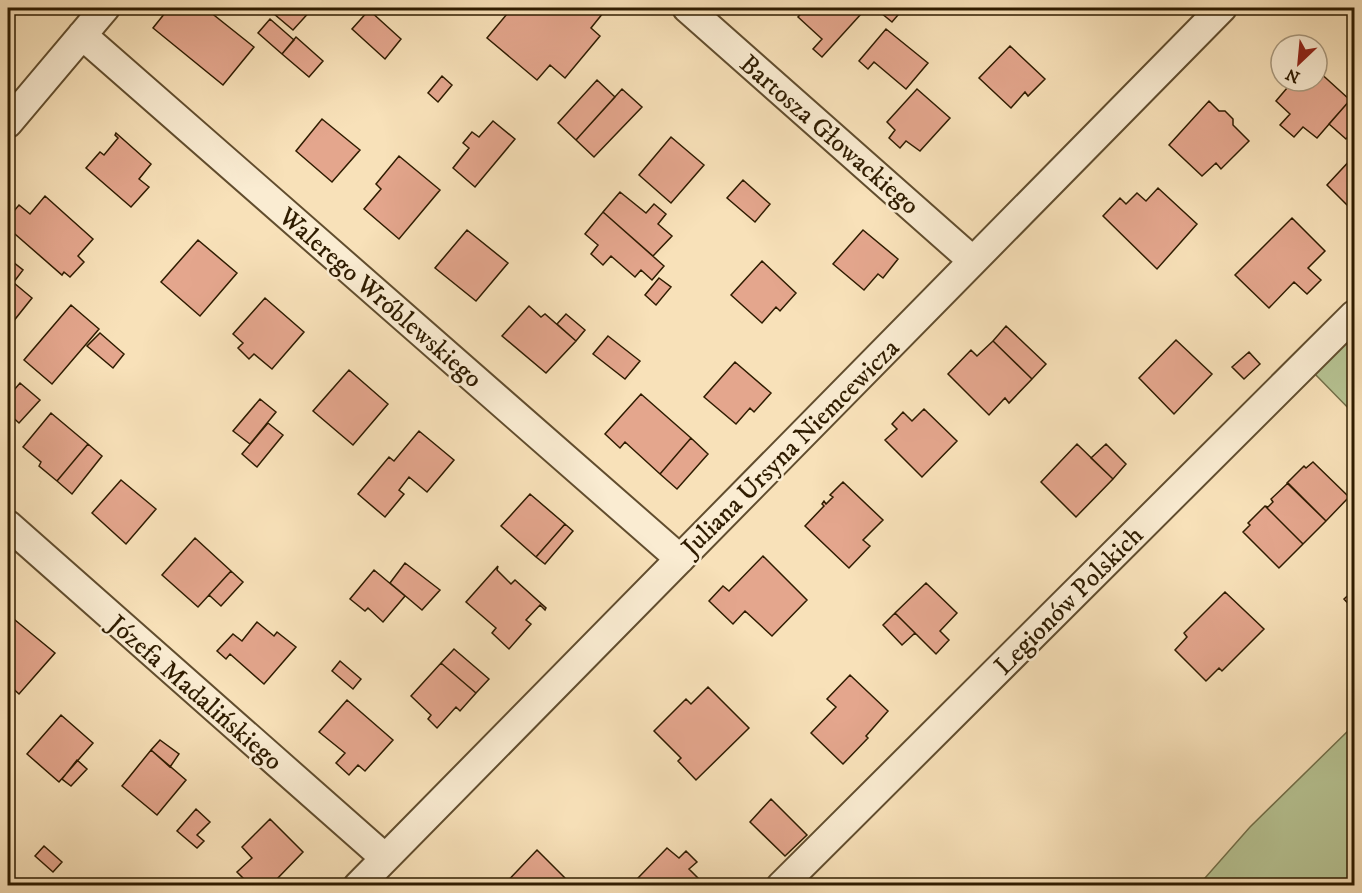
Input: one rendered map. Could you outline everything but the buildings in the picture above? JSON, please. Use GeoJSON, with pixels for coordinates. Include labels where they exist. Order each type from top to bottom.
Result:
{"type":"FeatureCollection","features":[{"type":"Feature","properties":{"kind":"street"},"geometry":{"type":"LineString","coordinates":[[8,123],[105,8]]}},
{"type":"Feature","properties":{"kind":"street","name":"Bartosza Głowackiego"},"geometry":{"type":"LineString","coordinates":[[687,8],[973,261]]}},
{"type":"Feature","properties":{"kind":"street","name":"Juliana Ursyna Niemcewicza"},"geometry":{"type":"LineString","coordinates":[[358,885],[1222,8]]}},
{"type":"Feature","properties":{"kind":"street","name":"Walerego Wróblewskiego"},"geometry":{"type":"LineString","coordinates":[[82,35],[680,559]]}},
{"type":"Feature","properties":{"kind":"street","name":"Legionów Polskich"},"geometry":{"type":"LineString","coordinates":[[781,885],[1354,315]]}},
{"type":"Feature","properties":{"kind":"street","name":"Józefa Madalińskiego"},"geometry":{"type":"LineString","coordinates":[[8,525],[385,858]]}},
{"type":"Feature","properties":{"kind":"green space"},"geometry":{"type":"Polygon","coordinates":[[[1354,330],[1354,414],[1313,372],[1354,330]]]}},
{"type":"Feature","properties":{"kind":"green space"},"geometry":{"type":"Polygon","coordinates":[[[1354,725],[1354,885],[1195,885],[1205,878],[1250,827],[1354,725]]]}}]}
